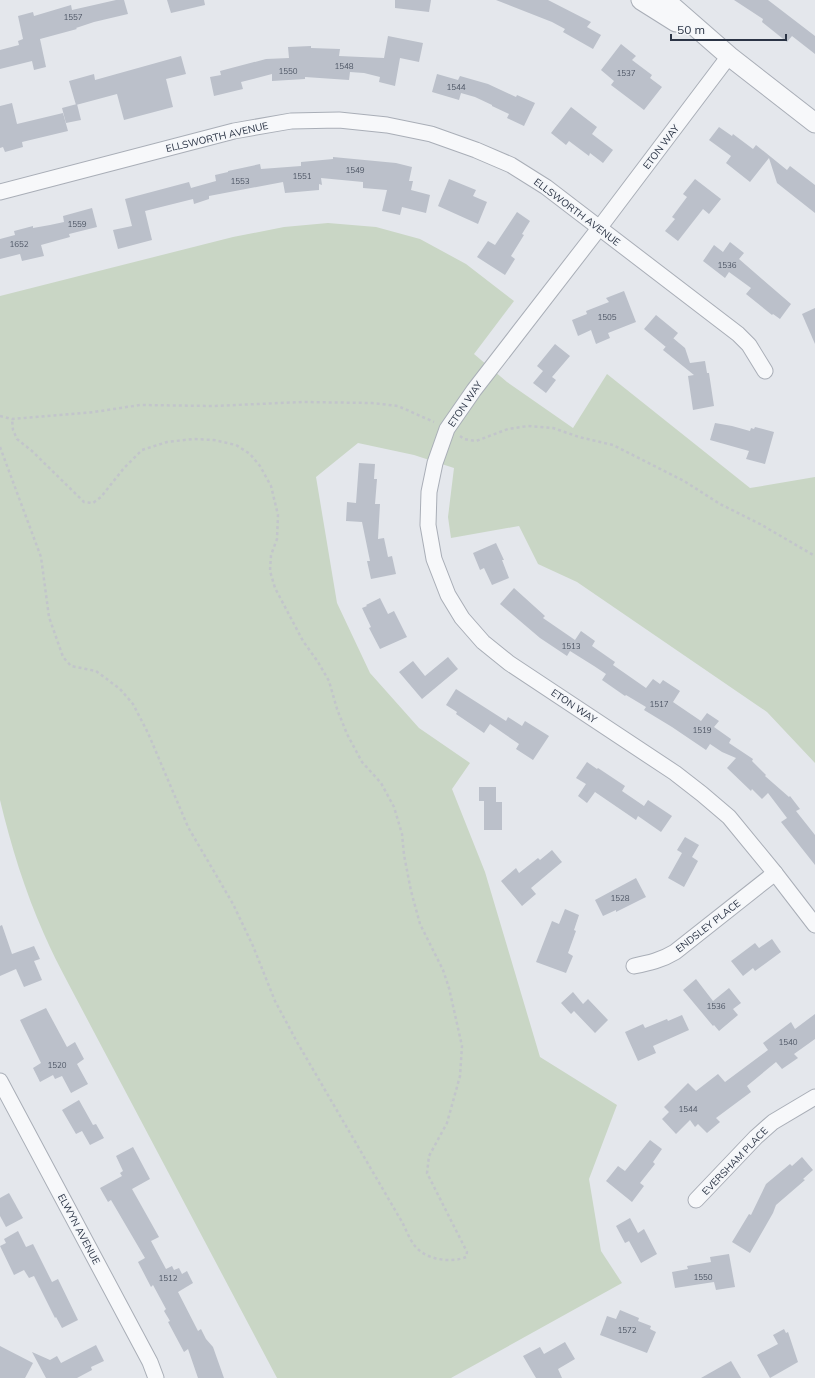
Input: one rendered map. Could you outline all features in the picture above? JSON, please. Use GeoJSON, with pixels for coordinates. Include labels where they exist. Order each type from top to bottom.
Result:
{"type":"FeatureCollection","features":[{"type":"Feature","properties":{"kind":"street"},"geometry":{"type":"LineString","coordinates":[[641,0],[730,56]]}},
{"type":"Feature","properties":{"kind":"street"},"geometry":{"type":"LineString","coordinates":[[665,0],[730,56],[815,123]]}},
{"type":"Feature","properties":{"kind":"street","name":"ETON WAY"},"geometry":{"type":"LineString","coordinates":[[730,56],[474,390],[448,429],[433,470],[429,492],[428,525],[434,559],[448,595],[462,618],[483,642],[509,663],[675,773],[729,817],[775,872],[815,926]]}},
{"type":"Feature","properties":{"kind":"street","name":"ELLSWORTH AVENUE"},"geometry":{"type":"LineString","coordinates":[[0,192],[234,131],[291,121],[339,120],[387,125],[431,134],[476,150],[511,165],[546,187],[738,334],[749,345],[764,371]]}},
{"type":"Feature","properties":{"kind":"street","name":"ENDSLEY PLACE"},"geometry":{"type":"LineString","coordinates":[[634,966],[664,958],[675,952],[775,872]]}},
{"type":"Feature","properties":{"kind":"street","name":"ELWYN AVENUE"},"geometry":{"type":"LineString","coordinates":[[0,1081],[146,1355],[156,1378]]}},
{"type":"Feature","properties":{"kind":"street","name":"EVERSHAM PLACE"},"geometry":{"type":"LineString","coordinates":[[696,1200],[756,1137],[773,1122],[815,1097]]}},
{"type":"Feature","properties":{"kind":"path"},"geometry":{"type":"LineString","coordinates":[[0,416],[12,419],[94,412],[140,405],[214,406],[302,402],[372,403],[398,406],[422,415],[464,439],[476,441],[508,429],[528,426],[553,428],[579,437],[613,445],[684,481],[720,504],[760,524],[815,556]]}},
{"type":"Feature","properties":{"kind":"path"},"geometry":{"type":"LineString","coordinates":[[0,447],[41,557],[50,617],[63,657],[71,666],[96,671],[120,688],[133,704],[148,732],[188,827],[233,904],[253,946],[275,1001],[413,1243],[419,1251],[432,1257],[448,1260],[461,1260],[466,1257],[467,1252],[427,1173],[430,1156],[447,1123],[460,1076],[462,1046],[449,988],[443,970],[420,924],[404,855],[402,834],[394,807],[381,783],[362,762],[347,734],[337,709],[329,682],[318,662],[303,641],[275,588],[270,571],[271,555],[277,539],[278,515],[271,486],[260,466],[250,454],[236,445],[214,440],[192,439],[167,442],[142,450],[124,468],[101,497],[93,502],[84,502],[32,451],[17,439],[13,430],[12,419]]}},
{"type":"Feature","properties":{"kind":"green space"},"geometry":{"type":"Polygon","coordinates":[[[328,223],[376,227],[420,239],[466,264],[514,301],[474,354],[507,382],[573,428],[607,374],[750,488],[815,477],[815,763],[767,712],[577,582],[538,564],[519,526],[451,538],[448,517],[454,468],[414,455],[358,443],[316,477],[337,603],[370,673],[419,728],[470,763],[452,789],[485,872],[540,1057],[617,1105],[589,1179],[601,1251],[622,1283],[451,1378],[277,1378],[52,952],[37,918],[25,885],[0,800],[0,296],[233,237],[284,227],[328,223]]]}},
{"type":"Feature","properties":{"kind":"building"},"geometry":{"type":"Polygon","coordinates":[[[116,0],[124,0],[128,14],[94,22],[76,28],[77,29],[40,39],[46,67],[34,70],[32,61],[0,69],[0,50],[19,45],[18,41],[23,39],[18,16],[33,12],[34,16],[71,5],[72,10],[116,0]]]}},
{"type":"Feature","properties":{"kind":"building"},"geometry":{"type":"Polygon","coordinates":[[[167,0],[204,0],[205,5],[171,13],[167,0]]]}},
{"type":"Feature","properties":{"kind":"building"},"geometry":{"type":"Polygon","coordinates":[[[395,0],[431,0],[429,12],[395,8],[395,0]]]}},
{"type":"Feature","properties":{"kind":"building"},"geometry":{"type":"Polygon","coordinates":[[[496,0],[548,0],[591,22],[587,27],[601,35],[593,49],[563,32],[565,29],[552,22],[496,0]]]}},
{"type":"Feature","properties":{"kind":"building"},"geometry":{"type":"Polygon","coordinates":[[[734,0],[768,0],[815,36],[815,54],[792,36],[787,42],[762,22],[763,19],[734,0]]]}},
{"type":"Feature","properties":{"kind":"building"},"geometry":{"type":"Polygon","coordinates":[[[388,36],[423,43],[419,62],[400,58],[395,86],[379,82],[380,77],[364,73],[350,72],[349,80],[305,77],[305,79],[272,81],[272,74],[241,82],[243,89],[214,96],[210,77],[221,75],[220,71],[266,59],[289,58],[288,47],[311,46],[311,48],[340,49],[339,56],[384,58],[388,36]]]}},
{"type":"Feature","properties":{"kind":"building"},"geometry":{"type":"Polygon","coordinates":[[[621,44],[636,56],[632,60],[652,75],[650,78],[662,87],[644,110],[611,85],[614,81],[601,70],[621,44]]]}},
{"type":"Feature","properties":{"kind":"building"},"geometry":{"type":"Polygon","coordinates":[[[181,56],[186,74],[166,79],[173,107],[124,120],[117,94],[76,105],[69,81],[94,74],[95,80],[181,56]]]}},
{"type":"Feature","properties":{"kind":"building"},"geometry":{"type":"Polygon","coordinates":[[[437,74],[458,80],[460,76],[488,84],[516,97],[517,95],[535,103],[524,126],[507,118],[509,114],[475,97],[461,93],[459,100],[432,92],[437,74]]]}},
{"type":"Feature","properties":{"kind":"building"},"geometry":{"type":"Polygon","coordinates":[[[12,103],[17,124],[63,113],[68,131],[22,142],[23,147],[5,152],[3,147],[0,148],[0,106],[12,103]]]}},
{"type":"Feature","properties":{"kind":"building"},"geometry":{"type":"Polygon","coordinates":[[[77,104],[81,120],[66,123],[62,108],[77,104]]]}},
{"type":"Feature","properties":{"kind":"building"},"geometry":{"type":"Polygon","coordinates":[[[571,107],[597,127],[592,134],[613,150],[603,163],[590,153],[589,156],[569,141],[566,145],[551,133],[571,107]]]}},
{"type":"Feature","properties":{"kind":"building"},"geometry":{"type":"Polygon","coordinates":[[[719,127],[732,136],[733,134],[753,149],[756,145],[787,170],[790,166],[815,185],[815,213],[777,183],[769,158],[750,182],[726,163],[731,156],[709,140],[719,127]]]}},
{"type":"Feature","properties":{"kind":"building"},"geometry":{"type":"Polygon","coordinates":[[[333,157],[396,163],[412,167],[409,181],[413,181],[411,190],[430,195],[426,213],[402,207],[400,215],[382,211],[387,190],[363,188],[363,182],[321,178],[322,185],[319,184],[319,190],[285,193],[283,182],[209,196],[209,199],[194,204],[193,199],[145,211],[152,240],[118,249],[113,230],[132,226],[125,199],[189,182],[191,188],[216,181],[215,175],[260,164],[261,169],[301,166],[301,162],[333,159],[333,157]]]}},
{"type":"Feature","properties":{"kind":"building"},"geometry":{"type":"Polygon","coordinates":[[[449,179],[476,190],[473,196],[487,202],[478,224],[438,206],[449,179]]]}},
{"type":"Feature","properties":{"kind":"building"},"geometry":{"type":"Polygon","coordinates":[[[695,179],[721,199],[709,214],[703,209],[678,241],[665,231],[675,219],[672,217],[687,197],[683,194],[695,179]]]}},
{"type":"Feature","properties":{"kind":"building"},"geometry":{"type":"Polygon","coordinates":[[[92,208],[97,227],[69,234],[70,237],[41,245],[44,256],[22,261],[20,254],[0,259],[0,239],[15,235],[14,231],[33,226],[33,228],[64,222],[63,216],[92,208]]]}},
{"type":"Feature","properties":{"kind":"building"},"geometry":{"type":"Polygon","coordinates":[[[517,212],[530,221],[522,234],[524,235],[511,256],[515,259],[505,275],[477,257],[488,241],[495,245],[517,212]]]}},
{"type":"Feature","properties":{"kind":"building"},"geometry":{"type":"Polygon","coordinates":[[[730,242],[744,253],[739,259],[791,304],[780,319],[773,314],[772,315],[746,294],[751,288],[729,272],[725,278],[703,261],[714,245],[723,252],[730,242]]]}},
{"type":"Feature","properties":{"kind":"building"},"geometry":{"type":"Polygon","coordinates":[[[624,291],[636,322],[608,333],[610,338],[596,344],[591,330],[578,336],[572,320],[587,314],[586,311],[609,302],[606,298],[624,291]]]}},
{"type":"Feature","properties":{"kind":"building"},"geometry":{"type":"Polygon","coordinates":[[[815,308],[815,344],[802,314],[815,308]]]}},
{"type":"Feature","properties":{"kind":"building"},"geometry":{"type":"Polygon","coordinates":[[[656,315],[678,333],[666,347],[644,329],[656,315]]]}},
{"type":"Feature","properties":{"kind":"building"},"geometry":{"type":"Polygon","coordinates":[[[673,338],[685,348],[690,363],[705,361],[707,373],[709,373],[714,406],[693,410],[688,376],[694,375],[663,350],[673,338]]]}},
{"type":"Feature","properties":{"kind":"building"},"geometry":{"type":"Polygon","coordinates":[[[555,344],[570,356],[552,377],[556,380],[546,393],[533,383],[543,371],[537,366],[555,344]]]}},
{"type":"Feature","properties":{"kind":"building"},"geometry":{"type":"Polygon","coordinates":[[[715,423],[750,431],[751,428],[754,429],[755,427],[774,432],[765,464],[746,459],[749,451],[710,440],[715,423]]]}},
{"type":"Feature","properties":{"kind":"building"},"geometry":{"type":"Polygon","coordinates":[[[359,463],[375,464],[374,479],[377,479],[375,504],[380,504],[378,539],[384,538],[388,557],[392,556],[396,574],[371,579],[367,561],[370,561],[362,522],[346,521],[347,502],[356,503],[359,463]]]}},
{"type":"Feature","properties":{"kind":"building"},"geometry":{"type":"Polygon","coordinates":[[[496,543],[504,560],[502,560],[509,578],[492,585],[484,568],[480,570],[473,553],[496,543]]]}},
{"type":"Feature","properties":{"kind":"building"},"geometry":{"type":"Polygon","coordinates":[[[514,588],[545,616],[543,618],[575,640],[581,631],[595,641],[592,646],[615,662],[613,665],[646,688],[653,679],[660,684],[663,680],[680,691],[673,702],[701,721],[707,713],[719,721],[714,727],[731,739],[729,743],[753,759],[752,761],[766,775],[765,776],[789,797],[790,796],[800,809],[796,811],[815,835],[815,865],[781,822],[787,818],[768,793],[762,799],[752,789],[751,791],[727,768],[736,758],[722,752],[710,744],[706,750],[644,710],[646,707],[626,695],[625,696],[602,680],[606,674],[570,651],[567,656],[540,638],[500,604],[514,588]]]}},
{"type":"Feature","properties":{"kind":"building"},"geometry":{"type":"Polygon","coordinates":[[[380,598],[388,614],[394,611],[407,637],[380,649],[369,628],[371,627],[362,608],[380,598]]]}},
{"type":"Feature","properties":{"kind":"building"},"geometry":{"type":"Polygon","coordinates":[[[448,657],[458,669],[422,699],[399,672],[413,661],[425,676],[448,657]]]}},
{"type":"Feature","properties":{"kind":"building"},"geometry":{"type":"Polygon","coordinates":[[[456,689],[506,721],[508,717],[522,726],[525,721],[549,736],[533,760],[516,749],[519,744],[490,724],[484,733],[456,714],[457,712],[446,705],[456,689]]]}},
{"type":"Feature","properties":{"kind":"building"},"geometry":{"type":"Polygon","coordinates":[[[587,762],[625,786],[622,791],[644,806],[648,800],[672,816],[661,832],[638,816],[636,820],[595,792],[587,803],[578,796],[586,784],[576,778],[587,762]]]}},
{"type":"Feature","properties":{"kind":"building"},"geometry":{"type":"Polygon","coordinates":[[[479,787],[496,787],[496,802],[502,802],[502,830],[484,830],[484,801],[479,801],[479,787]]]}},
{"type":"Feature","properties":{"kind":"building"},"geometry":{"type":"Polygon","coordinates":[[[685,837],[699,845],[692,857],[698,861],[684,887],[668,878],[682,853],[677,850],[685,837]]]}},
{"type":"Feature","properties":{"kind":"building"},"geometry":{"type":"Polygon","coordinates":[[[552,850],[562,862],[531,888],[536,894],[522,906],[501,881],[516,868],[519,873],[538,858],[540,860],[552,850]]]}},
{"type":"Feature","properties":{"kind":"building"},"geometry":{"type":"Polygon","coordinates":[[[636,878],[646,897],[616,912],[616,910],[603,916],[595,900],[636,878]]]}},
{"type":"Feature","properties":{"kind":"building"},"geometry":{"type":"Polygon","coordinates":[[[565,909],[579,915],[574,930],[576,931],[568,953],[573,956],[566,973],[536,962],[552,921],[559,924],[565,909]]]}},
{"type":"Feature","properties":{"kind":"building"},"geometry":{"type":"Polygon","coordinates":[[[2,925],[12,954],[34,946],[40,959],[34,961],[42,980],[24,987],[16,969],[0,976],[0,926],[2,925]]]}},
{"type":"Feature","properties":{"kind":"building"},"geometry":{"type":"Polygon","coordinates":[[[772,939],[781,952],[755,971],[753,968],[743,976],[731,961],[755,943],[759,948],[772,939]]]}},
{"type":"Feature","properties":{"kind":"building"},"geometry":{"type":"Polygon","coordinates":[[[696,979],[713,1001],[729,988],[741,1003],[733,1009],[738,1015],[719,1031],[714,1025],[713,1026],[683,990],[696,979]]]}},
{"type":"Feature","properties":{"kind":"building"},"geometry":{"type":"Polygon","coordinates":[[[573,992],[583,1004],[588,999],[608,1020],[595,1033],[574,1011],[571,1014],[561,1003],[573,992]]]}},
{"type":"Feature","properties":{"kind":"building"},"geometry":{"type":"Polygon","coordinates":[[[46,1008],[67,1047],[75,1042],[84,1059],[77,1064],[88,1084],[71,1093],[62,1076],[55,1079],[53,1075],[40,1082],[33,1068],[41,1063],[20,1020],[46,1008]]]}},
{"type":"Feature","properties":{"kind":"building"},"geometry":{"type":"Polygon","coordinates":[[[815,1014],[815,1039],[794,1054],[798,1058],[782,1069],[776,1062],[747,1086],[751,1092],[716,1118],[720,1122],[707,1133],[698,1124],[695,1127],[690,1120],[676,1134],[662,1119],[669,1112],[664,1107],[688,1083],[696,1091],[718,1074],[725,1082],[768,1050],[763,1043],[791,1022],[795,1029],[815,1014]]]}},
{"type":"Feature","properties":{"kind":"building"},"geometry":{"type":"Polygon","coordinates":[[[682,1015],[689,1030],[653,1046],[656,1053],[638,1061],[625,1032],[643,1024],[645,1028],[682,1015]]]}},
{"type":"Feature","properties":{"kind":"building"},"geometry":{"type":"Polygon","coordinates":[[[79,1100],[93,1125],[96,1124],[104,1138],[90,1145],[82,1131],[76,1134],[62,1110],[79,1100]]]}},
{"type":"Feature","properties":{"kind":"building"},"geometry":{"type":"Polygon","coordinates":[[[650,1140],[662,1149],[653,1162],[655,1164],[640,1183],[644,1186],[632,1202],[606,1181],[618,1166],[625,1171],[650,1140]]]}},
{"type":"Feature","properties":{"kind":"building"},"geometry":{"type":"Polygon","coordinates":[[[133,1147],[150,1179],[132,1189],[159,1237],[151,1241],[166,1269],[172,1266],[174,1270],[179,1268],[182,1274],[187,1271],[193,1283],[178,1292],[198,1331],[201,1329],[206,1339],[213,1347],[224,1378],[198,1378],[188,1349],[184,1352],[168,1322],[170,1321],[164,1311],[166,1309],[153,1285],[151,1287],[138,1262],[145,1258],[111,1200],[108,1202],[100,1188],[122,1176],[120,1173],[123,1171],[116,1156],[133,1147]]]}},
{"type":"Feature","properties":{"kind":"building"},"geometry":{"type":"Polygon","coordinates":[[[802,1157],[813,1170],[803,1179],[805,1180],[776,1205],[750,1253],[732,1242],[749,1214],[751,1215],[766,1184],[790,1164],[792,1166],[802,1157]]]}},
{"type":"Feature","properties":{"kind":"building"},"geometry":{"type":"Polygon","coordinates":[[[9,1193],[23,1218],[6,1227],[0,1216],[0,1198],[9,1193]]]}},
{"type":"Feature","properties":{"kind":"building"},"geometry":{"type":"Polygon","coordinates":[[[630,1218],[638,1233],[644,1229],[657,1254],[641,1263],[629,1241],[625,1243],[616,1226],[630,1218]]]}},
{"type":"Feature","properties":{"kind":"building"},"geometry":{"type":"Polygon","coordinates":[[[18,1231],[26,1247],[33,1244],[52,1282],[58,1279],[78,1320],[62,1328],[56,1317],[55,1318],[34,1276],[29,1278],[24,1270],[14,1275],[0,1246],[6,1243],[4,1239],[18,1231]]]}},
{"type":"Feature","properties":{"kind":"building"},"geometry":{"type":"Polygon","coordinates":[[[729,1254],[735,1287],[716,1290],[714,1282],[675,1288],[672,1272],[688,1269],[687,1266],[711,1262],[710,1257],[729,1254]]]}},
{"type":"Feature","properties":{"kind":"building"},"geometry":{"type":"Polygon","coordinates":[[[620,1310],[639,1318],[638,1321],[651,1326],[650,1329],[656,1332],[647,1353],[600,1335],[607,1316],[616,1319],[620,1310]]]}},
{"type":"Feature","properties":{"kind":"building"},"geometry":{"type":"Polygon","coordinates":[[[784,1329],[786,1333],[788,1332],[798,1362],[770,1378],[757,1355],[778,1344],[773,1335],[784,1329]]]}},
{"type":"Feature","properties":{"kind":"building"},"geometry":{"type":"Polygon","coordinates":[[[565,1342],[575,1359],[558,1369],[562,1378],[536,1378],[523,1356],[540,1347],[544,1354],[565,1342]]]}},
{"type":"Feature","properties":{"kind":"building"},"geometry":{"type":"Polygon","coordinates":[[[96,1345],[104,1361],[91,1367],[92,1370],[77,1378],[46,1378],[32,1352],[50,1360],[57,1356],[61,1363],[96,1345]]]}},
{"type":"Feature","properties":{"kind":"building"},"geometry":{"type":"Polygon","coordinates":[[[0,1346],[33,1363],[25,1378],[0,1378],[0,1346]]]}},
{"type":"Feature","properties":{"kind":"building"},"geometry":{"type":"Polygon","coordinates":[[[731,1361],[741,1378],[701,1378],[731,1361]]]}}]}
